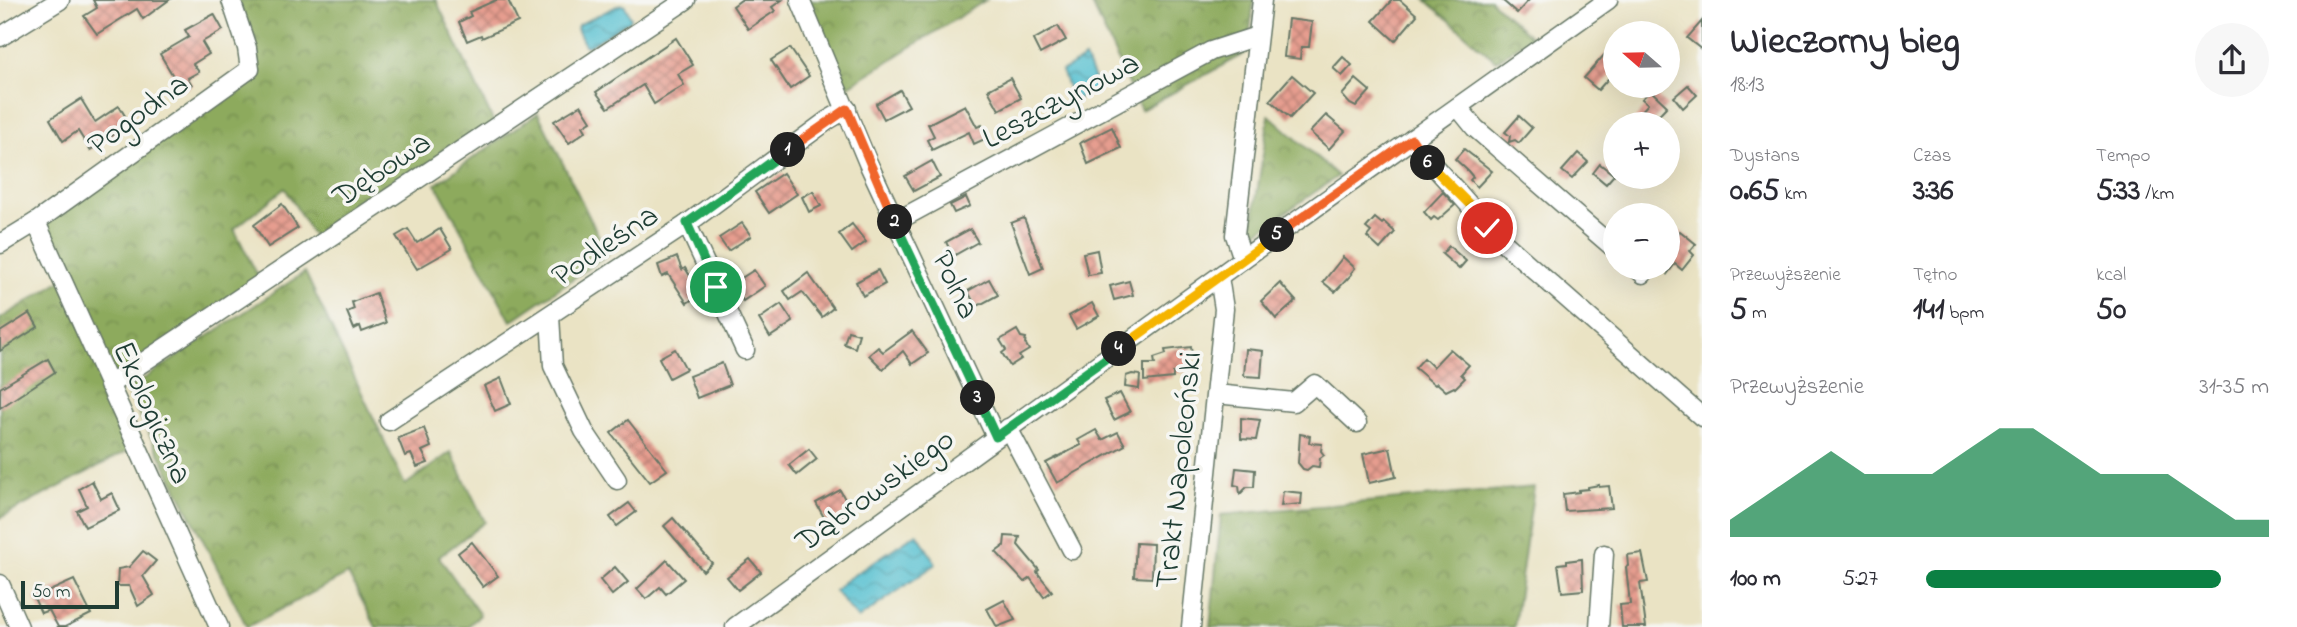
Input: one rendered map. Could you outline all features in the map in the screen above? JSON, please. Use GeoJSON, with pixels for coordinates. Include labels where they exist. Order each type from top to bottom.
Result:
{"type":"FeatureCollection","features":[{"type":"Feature","properties":{"kind":"street"},"geometry":{"type":"LineString","coordinates":[[0,37],[60,0]]}},
{"type":"Feature","properties":{"kind":"street","name":"Pogodna"},"geometry":{"type":"LineString","coordinates":[[0,244],[36,222],[250,69],[247,48],[231,0]]}},
{"type":"Feature","properties":{"kind":"street","name":"Dębowa"},"geometry":{"type":"LineString","coordinates":[[109,385],[686,0]]}},
{"type":"Feature","properties":{"kind":"street","name":"Polna"},"geometry":{"type":"LineString","coordinates":[[800,0],[895,222],[1002,433],[1072,550]]}},
{"type":"Feature","properties":{"kind":"street"},"geometry":{"type":"LineString","coordinates":[[1242,259],[1236,234],[1262,0]]}},
{"type":"Feature","properties":{"kind":"street","name":"Dąbrowskiego"},"geometry":{"type":"LineString","coordinates":[[735,627],[1242,259],[1608,0]]}},
{"type":"Feature","properties":{"kind":"street","name":"Leszczynowa"},"geometry":{"type":"LineString","coordinates":[[895,222],[1211,51],[1257,36]]}},
{"type":"Feature","properties":{"kind":"street"},"geometry":{"type":"LineString","coordinates":[[1458,107],[1475,128],[1603,239]]}},
{"type":"Feature","properties":{"kind":"street","name":"Podleśna"},"geometry":{"type":"LineString","coordinates":[[389,421],[687,223],[847,109]]}},
{"type":"Feature","properties":{"kind":"street"},"geometry":{"type":"LineString","coordinates":[[1412,139],[1428,162],[1477,212],[1487,228],[1702,416]]}},
{"type":"Feature","properties":{"kind":"street","name":"Ekologiczna"},"geometry":{"type":"LineString","coordinates":[[36,222],[219,627]]}},
{"type":"Feature","properties":{"kind":"street"},"geometry":{"type":"LineString","coordinates":[[687,223],[745,350]]}},
{"type":"Feature","properties":{"kind":"street","name":"Trakt Napoleoński"},"geometry":{"type":"LineString","coordinates":[[1191,627],[1224,309],[1219,277]]}},
{"type":"Feature","properties":{"kind":"street"},"geometry":{"type":"LineString","coordinates":[[550,316],[553,366],[584,431],[617,480]]}},
{"type":"Feature","properties":{"kind":"street"},"geometry":{"type":"LineString","coordinates":[[1216,394],[1294,401],[1315,384],[1357,423]]}},
{"type":"Feature","properties":{"kind":"street"},"geometry":{"type":"LineString","coordinates":[[1599,627],[1604,554]]}},
{"type":"Feature","properties":{"kind":"street"},"geometry":{"type":"LineString","coordinates":[[0,584],[19,627]]}},
{"type":"Feature","properties":{"kind":"green space"},"geometry":{"type":"Polygon","coordinates":[[[237,0],[436,0],[496,127],[315,239],[285,188],[234,229],[259,278],[109,385],[36,222],[239,79],[255,39],[237,0]]]}},
{"type":"Feature","properties":{"kind":"green space"},"geometry":{"type":"Polygon","coordinates":[[[799,0],[986,0],[839,92],[799,0]]]}},
{"type":"Feature","properties":{"kind":"green space"},"geometry":{"type":"Polygon","coordinates":[[[1090,0],[1254,0],[1247,52],[1141,110],[1090,0]]]}},
{"type":"Feature","properties":{"kind":"green space"},"geometry":{"type":"Polygon","coordinates":[[[1426,0],[1490,0],[1531,37],[1496,61],[1426,0]]]}},
{"type":"Feature","properties":{"kind":"green space"},"geometry":{"type":"Polygon","coordinates":[[[538,113],[608,255],[511,321],[436,184],[538,113]]]}},
{"type":"Feature","properties":{"kind":"green space"},"geometry":{"type":"Polygon","coordinates":[[[1269,115],[1338,176],[1253,235],[1251,232],[1269,115]]]}},
{"type":"Feature","properties":{"kind":"green space"},"geometry":{"type":"Polygon","coordinates":[[[305,272],[405,485],[451,452],[485,522],[439,557],[480,615],[467,627],[376,627],[348,574],[247,627],[127,390],[305,272]]]}},
{"type":"Feature","properties":{"kind":"green space"},"geometry":{"type":"Polygon","coordinates":[[[62,280],[131,449],[0,518],[0,319],[62,280]]]}},
{"type":"Feature","properties":{"kind":"green space"},"geometry":{"type":"Polygon","coordinates":[[[1534,487],[1514,627],[1210,627],[1221,515],[1534,487]]]}},
{"type":"Feature","properties":{"kind":"water"},"geometry":{"type":"Polygon","coordinates":[[[621,4],[631,18],[629,21],[585,46],[577,29],[578,25],[621,4]]]}},
{"type":"Feature","properties":{"kind":"water"},"geometry":{"type":"Polygon","coordinates":[[[1085,58],[1098,88],[1073,101],[1062,71],[1085,58]]]}},
{"type":"Feature","properties":{"kind":"water"},"geometry":{"type":"Polygon","coordinates":[[[917,533],[936,564],[858,619],[835,591],[842,583],[917,533]]]}},
{"type":"Feature","properties":{"kind":"building"},"geometry":{"type":"Polygon","coordinates":[[[93,0],[169,0],[143,19],[137,9],[97,34],[84,16],[97,8],[93,0]]]}},
{"type":"Feature","properties":{"kind":"building"},"geometry":{"type":"Polygon","coordinates":[[[496,0],[508,0],[518,22],[482,38],[481,35],[467,41],[459,22],[471,16],[469,12],[496,0]]]}},
{"type":"Feature","properties":{"kind":"building"},"geometry":{"type":"Polygon","coordinates":[[[741,0],[782,0],[772,7],[775,11],[748,29],[733,6],[741,0]]]}},
{"type":"Feature","properties":{"kind":"building"},"geometry":{"type":"Polygon","coordinates":[[[1392,0],[1400,0],[1417,15],[1395,41],[1373,21],[1392,0]]]}},
{"type":"Feature","properties":{"kind":"building"},"geometry":{"type":"Polygon","coordinates":[[[1502,0],[1529,0],[1517,13],[1502,0]]]}},
{"type":"Feature","properties":{"kind":"building"},"geometry":{"type":"Polygon","coordinates":[[[214,14],[223,30],[202,42],[209,54],[193,64],[199,72],[188,78],[192,85],[182,91],[160,54],[189,37],[185,30],[214,14]]]}},
{"type":"Feature","properties":{"kind":"building"},"geometry":{"type":"Polygon","coordinates":[[[1288,19],[1312,22],[1309,47],[1301,47],[1300,59],[1284,57],[1288,19]]]}},
{"type":"Feature","properties":{"kind":"building"},"geometry":{"type":"Polygon","coordinates":[[[1702,21],[1702,50],[1687,38],[1702,21]]]}},
{"type":"Feature","properties":{"kind":"building"},"geometry":{"type":"Polygon","coordinates":[[[1058,26],[1066,40],[1040,54],[1033,40],[1058,26]]]}},
{"type":"Feature","properties":{"kind":"building"},"geometry":{"type":"Polygon","coordinates":[[[676,38],[693,65],[678,74],[684,85],[654,104],[643,85],[608,108],[596,92],[676,38]]]}},
{"type":"Feature","properties":{"kind":"building"},"geometry":{"type":"Polygon","coordinates":[[[790,48],[809,76],[790,89],[771,60],[790,48]]]}},
{"type":"Feature","properties":{"kind":"building"},"geometry":{"type":"Polygon","coordinates":[[[1603,56],[1603,84],[1598,90],[1584,78],[1603,56]]]}},
{"type":"Feature","properties":{"kind":"building"},"geometry":{"type":"Polygon","coordinates":[[[1343,57],[1352,65],[1342,76],[1333,68],[1343,57]]]}},
{"type":"Feature","properties":{"kind":"building"},"geometry":{"type":"Polygon","coordinates":[[[1292,75],[1313,93],[1290,118],[1270,100],[1292,75]]]}},
{"type":"Feature","properties":{"kind":"building"},"geometry":{"type":"Polygon","coordinates":[[[1010,78],[1021,98],[999,110],[988,90],[1010,78]]]}},
{"type":"Feature","properties":{"kind":"building"},"geometry":{"type":"Polygon","coordinates":[[[1356,79],[1370,91],[1356,107],[1342,95],[1356,79]]]}},
{"type":"Feature","properties":{"kind":"building"},"geometry":{"type":"Polygon","coordinates":[[[1688,85],[1697,95],[1683,108],[1675,98],[1680,98],[1680,92],[1688,85]]]}},
{"type":"Feature","properties":{"kind":"building"},"geometry":{"type":"Polygon","coordinates":[[[900,90],[909,106],[884,119],[876,104],[900,90]]]}},
{"type":"Feature","properties":{"kind":"building"},"geometry":{"type":"Polygon","coordinates":[[[1658,98],[1667,106],[1661,112],[1641,112],[1648,104],[1642,99],[1658,98]]]}},
{"type":"Feature","properties":{"kind":"building"},"geometry":{"type":"Polygon","coordinates":[[[81,99],[95,122],[119,106],[130,124],[90,150],[78,131],[63,141],[50,119],[81,99]]]}},
{"type":"Feature","properties":{"kind":"building"},"geometry":{"type":"Polygon","coordinates":[[[581,105],[591,121],[583,126],[586,131],[569,143],[554,121],[581,105]]]}},
{"type":"Feature","properties":{"kind":"building"},"geometry":{"type":"Polygon","coordinates":[[[965,105],[977,127],[982,125],[987,138],[974,144],[969,132],[932,150],[927,140],[934,136],[928,124],[965,105]]]}},
{"type":"Feature","properties":{"kind":"building"},"geometry":{"type":"Polygon","coordinates":[[[1326,115],[1345,131],[1329,149],[1310,132],[1326,115]]]}},
{"type":"Feature","properties":{"kind":"building"},"geometry":{"type":"Polygon","coordinates":[[[1519,116],[1532,128],[1519,143],[1515,140],[1509,142],[1510,136],[1505,132],[1519,116]]]}},
{"type":"Feature","properties":{"kind":"building"},"geometry":{"type":"Polygon","coordinates":[[[1112,127],[1121,148],[1088,164],[1080,143],[1112,127]]]}},
{"type":"Feature","properties":{"kind":"building"},"geometry":{"type":"Polygon","coordinates":[[[1464,149],[1492,171],[1477,187],[1470,180],[1473,177],[1455,159],[1464,149]]]}},
{"type":"Feature","properties":{"kind":"building"},"geometry":{"type":"Polygon","coordinates":[[[1578,153],[1588,162],[1572,179],[1562,171],[1578,153]]]}},
{"type":"Feature","properties":{"kind":"building"},"geometry":{"type":"Polygon","coordinates":[[[932,161],[940,177],[914,191],[905,176],[932,161]]]}},
{"type":"Feature","properties":{"kind":"building"},"geometry":{"type":"Polygon","coordinates":[[[1600,164],[1603,166],[1603,181],[1593,173],[1600,164]]]}},
{"type":"Feature","properties":{"kind":"building"},"geometry":{"type":"Polygon","coordinates":[[[783,173],[797,194],[769,213],[755,192],[783,173]]]}},
{"type":"Feature","properties":{"kind":"building"},"geometry":{"type":"Polygon","coordinates":[[[813,191],[821,206],[809,212],[802,197],[813,191]]]}},
{"type":"Feature","properties":{"kind":"building"},"geometry":{"type":"Polygon","coordinates":[[[1443,192],[1455,205],[1438,220],[1434,217],[1431,220],[1424,212],[1443,192]]]}},
{"type":"Feature","properties":{"kind":"building"},"geometry":{"type":"Polygon","coordinates":[[[966,197],[970,206],[954,213],[950,205],[966,197]]]}},
{"type":"Feature","properties":{"kind":"building"},"geometry":{"type":"Polygon","coordinates":[[[282,204],[298,228],[268,247],[254,225],[282,204]]]}},
{"type":"Feature","properties":{"kind":"building"},"geometry":{"type":"Polygon","coordinates":[[[1024,218],[1043,268],[1030,274],[1011,223],[1024,218]]]}},
{"type":"Feature","properties":{"kind":"building"},"geometry":{"type":"Polygon","coordinates":[[[1375,218],[1395,232],[1380,249],[1367,237],[1371,232],[1366,228],[1375,218]]]}},
{"type":"Feature","properties":{"kind":"building"},"geometry":{"type":"Polygon","coordinates":[[[742,223],[751,236],[728,251],[719,238],[742,223]]]}},
{"type":"Feature","properties":{"kind":"building"},"geometry":{"type":"Polygon","coordinates":[[[852,224],[866,242],[852,252],[839,234],[852,224]]]}},
{"type":"Feature","properties":{"kind":"building"},"geometry":{"type":"Polygon","coordinates":[[[408,229],[417,243],[440,229],[452,249],[417,269],[396,236],[408,229]]]}},
{"type":"Feature","properties":{"kind":"building"},"geometry":{"type":"Polygon","coordinates":[[[970,229],[978,242],[953,256],[946,242],[970,229]]]}},
{"type":"Feature","properties":{"kind":"building"},"geometry":{"type":"Polygon","coordinates":[[[1680,231],[1696,244],[1690,251],[1694,255],[1682,270],[1680,231]]]}},
{"type":"Feature","properties":{"kind":"building"},"geometry":{"type":"Polygon","coordinates":[[[1449,246],[1466,261],[1459,269],[1442,254],[1449,246]]]}},
{"type":"Feature","properties":{"kind":"building"},"geometry":{"type":"Polygon","coordinates":[[[1097,250],[1101,273],[1088,275],[1083,253],[1097,250]]]}},
{"type":"Feature","properties":{"kind":"building"},"geometry":{"type":"Polygon","coordinates":[[[677,257],[682,270],[685,268],[701,293],[687,303],[668,274],[662,277],[658,265],[677,257]]]}},
{"type":"Feature","properties":{"kind":"building"},"geometry":{"type":"Polygon","coordinates":[[[1343,257],[1355,268],[1335,292],[1323,282],[1343,257]]]}},
{"type":"Feature","properties":{"kind":"building"},"geometry":{"type":"Polygon","coordinates":[[[754,270],[765,286],[743,301],[732,284],[754,270]]]}},
{"type":"Feature","properties":{"kind":"building"},"geometry":{"type":"Polygon","coordinates":[[[878,270],[885,284],[863,296],[856,282],[878,270]]]}},
{"type":"Feature","properties":{"kind":"building"},"geometry":{"type":"Polygon","coordinates":[[[808,273],[833,308],[822,317],[802,292],[790,300],[784,291],[808,273]]]}},
{"type":"Feature","properties":{"kind":"building"},"geometry":{"type":"Polygon","coordinates":[[[989,279],[998,295],[976,307],[968,291],[989,279]]]}},
{"type":"Feature","properties":{"kind":"building"},"geometry":{"type":"Polygon","coordinates":[[[1129,281],[1133,295],[1114,300],[1110,286],[1129,281]]]}},
{"type":"Feature","properties":{"kind":"building"},"geometry":{"type":"Polygon","coordinates":[[[1280,283],[1296,301],[1276,319],[1261,301],[1280,283]]]}},
{"type":"Feature","properties":{"kind":"building"},"geometry":{"type":"Polygon","coordinates":[[[376,293],[386,323],[362,332],[360,326],[354,329],[347,312],[354,309],[352,302],[376,293]]]}},
{"type":"Feature","properties":{"kind":"building"},"geometry":{"type":"Polygon","coordinates":[[[1092,303],[1099,316],[1076,329],[1069,316],[1092,303]]]}},
{"type":"Feature","properties":{"kind":"building"},"geometry":{"type":"Polygon","coordinates":[[[781,304],[793,322],[770,337],[759,319],[781,304]]]}},
{"type":"Feature","properties":{"kind":"building"},"geometry":{"type":"Polygon","coordinates":[[[30,313],[38,327],[0,351],[0,332],[30,313]]]}},
{"type":"Feature","properties":{"kind":"building"},"geometry":{"type":"Polygon","coordinates":[[[1017,330],[1021,337],[1026,338],[1025,343],[1029,350],[1010,366],[1002,353],[1006,350],[1000,340],[1017,330]]]}},
{"type":"Feature","properties":{"kind":"building"},"geometry":{"type":"Polygon","coordinates":[[[848,331],[859,334],[855,348],[844,344],[848,331]]]}},
{"type":"Feature","properties":{"kind":"building"},"geometry":{"type":"Polygon","coordinates":[[[912,331],[928,353],[912,364],[903,351],[883,369],[869,355],[878,347],[883,352],[912,331]]]}},
{"type":"Feature","properties":{"kind":"building"},"geometry":{"type":"Polygon","coordinates":[[[1191,347],[1194,371],[1173,373],[1173,378],[1144,381],[1144,364],[1155,364],[1154,358],[1166,354],[1165,350],[1191,347]]]}},
{"type":"Feature","properties":{"kind":"building"},"geometry":{"type":"Polygon","coordinates":[[[675,349],[686,369],[669,378],[659,358],[675,349]]]}},
{"type":"Feature","properties":{"kind":"building"},"geometry":{"type":"Polygon","coordinates":[[[1246,349],[1263,351],[1261,377],[1244,376],[1246,349]]]}},
{"type":"Feature","properties":{"kind":"building"},"geometry":{"type":"Polygon","coordinates":[[[1450,349],[1469,365],[1461,374],[1465,378],[1455,388],[1446,391],[1415,368],[1424,358],[1433,367],[1450,349]]]}},
{"type":"Feature","properties":{"kind":"building"},"geometry":{"type":"Polygon","coordinates":[[[48,359],[55,372],[0,408],[0,388],[48,359]]]}},
{"type":"Feature","properties":{"kind":"building"},"geometry":{"type":"Polygon","coordinates":[[[722,363],[730,385],[697,398],[689,376],[722,363]]]}},
{"type":"Feature","properties":{"kind":"building"},"geometry":{"type":"Polygon","coordinates":[[[1140,375],[1139,389],[1125,387],[1126,376],[1140,375]]]}},
{"type":"Feature","properties":{"kind":"building"},"geometry":{"type":"Polygon","coordinates":[[[501,378],[511,404],[495,411],[484,386],[501,378]]]}},
{"type":"Feature","properties":{"kind":"building"},"geometry":{"type":"Polygon","coordinates":[[[1120,393],[1130,412],[1114,420],[1104,400],[1120,393]]]}},
{"type":"Feature","properties":{"kind":"building"},"geometry":{"type":"Polygon","coordinates":[[[1241,418],[1260,420],[1256,440],[1241,439],[1241,418]]]}},
{"type":"Feature","properties":{"kind":"building"},"geometry":{"type":"Polygon","coordinates":[[[628,420],[667,470],[650,482],[611,433],[628,420]]]}},
{"type":"Feature","properties":{"kind":"building"},"geometry":{"type":"Polygon","coordinates":[[[424,428],[431,447],[422,451],[428,463],[417,467],[411,454],[405,456],[398,438],[424,428]]]}},
{"type":"Feature","properties":{"kind":"building"},"geometry":{"type":"Polygon","coordinates":[[[1096,430],[1102,440],[1118,432],[1125,445],[1057,483],[1046,463],[1081,445],[1078,440],[1096,430]]]}},
{"type":"Feature","properties":{"kind":"building"},"geometry":{"type":"Polygon","coordinates":[[[1300,434],[1310,436],[1309,443],[1322,444],[1321,451],[1324,455],[1320,458],[1319,467],[1312,466],[1307,470],[1298,463],[1300,434]]]}},
{"type":"Feature","properties":{"kind":"building"},"geometry":{"type":"Polygon","coordinates":[[[1390,448],[1396,477],[1369,483],[1363,454],[1390,448]]]}},
{"type":"Feature","properties":{"kind":"building"},"geometry":{"type":"Polygon","coordinates":[[[809,449],[817,459],[797,475],[789,465],[809,449]]]}},
{"type":"Feature","properties":{"kind":"building"},"geometry":{"type":"Polygon","coordinates":[[[1236,468],[1255,470],[1254,487],[1247,487],[1240,494],[1239,486],[1234,485],[1236,468]]]}},
{"type":"Feature","properties":{"kind":"building"},"geometry":{"type":"Polygon","coordinates":[[[92,481],[101,499],[112,493],[120,510],[85,527],[77,511],[87,506],[79,489],[92,481]]]}},
{"type":"Feature","properties":{"kind":"building"},"geometry":{"type":"Polygon","coordinates":[[[1599,485],[1609,486],[1612,508],[1565,511],[1563,494],[1599,485]]]}},
{"type":"Feature","properties":{"kind":"building"},"geometry":{"type":"Polygon","coordinates":[[[840,490],[851,510],[827,523],[816,503],[840,490]]]}},
{"type":"Feature","properties":{"kind":"building"},"geometry":{"type":"Polygon","coordinates":[[[1283,491],[1302,493],[1301,504],[1281,506],[1283,491]]]}},
{"type":"Feature","properties":{"kind":"building"},"geometry":{"type":"Polygon","coordinates":[[[629,503],[636,512],[617,526],[610,517],[629,503]]]}},
{"type":"Feature","properties":{"kind":"building"},"geometry":{"type":"Polygon","coordinates":[[[673,518],[712,563],[703,571],[664,526],[673,518]]]}},
{"type":"Feature","properties":{"kind":"building"},"geometry":{"type":"Polygon","coordinates":[[[1005,536],[1020,537],[1018,545],[1052,591],[1044,597],[1030,578],[1024,582],[996,552],[1004,546],[1005,536]]]}},
{"type":"Feature","properties":{"kind":"building"},"geometry":{"type":"Polygon","coordinates":[[[472,542],[498,576],[483,587],[458,553],[472,542]]]}},
{"type":"Feature","properties":{"kind":"building"},"geometry":{"type":"Polygon","coordinates":[[[1136,543],[1153,544],[1152,578],[1134,577],[1136,543]]]}},
{"type":"Feature","properties":{"kind":"building"},"geometry":{"type":"Polygon","coordinates":[[[143,551],[156,561],[143,576],[154,595],[138,606],[129,586],[117,586],[118,569],[129,567],[143,551]]]}},
{"type":"Feature","properties":{"kind":"building"},"geometry":{"type":"Polygon","coordinates":[[[1642,553],[1648,582],[1640,583],[1646,627],[1622,627],[1620,605],[1630,604],[1627,555],[1642,553]]]}},
{"type":"Feature","properties":{"kind":"building"},"geometry":{"type":"Polygon","coordinates":[[[750,559],[761,572],[738,590],[727,577],[750,559]]]}},
{"type":"Feature","properties":{"kind":"building"},"geometry":{"type":"Polygon","coordinates":[[[1582,559],[1583,590],[1562,592],[1558,564],[1582,559]]]}},
{"type":"Feature","properties":{"kind":"building"},"geometry":{"type":"Polygon","coordinates":[[[667,560],[684,579],[666,594],[660,587],[646,599],[637,589],[667,560]]]}},
{"type":"Feature","properties":{"kind":"building"},"geometry":{"type":"Polygon","coordinates":[[[615,567],[628,582],[612,595],[600,580],[615,567]]]}},
{"type":"Feature","properties":{"kind":"building"},"geometry":{"type":"Polygon","coordinates":[[[74,580],[91,614],[65,627],[58,627],[49,610],[41,613],[34,598],[74,580]]]}},
{"type":"Feature","properties":{"kind":"building"},"geometry":{"type":"Polygon","coordinates":[[[1004,600],[1015,620],[997,627],[987,609],[1004,600]]]}},
{"type":"Feature","properties":{"kind":"route"},"geometry":{"type":"LineString","coordinates":[[716,287],[687,223],[847,109],[868,163],[996,437],[1412,139],[1428,162],[1477,212],[1487,228]]}}]}
